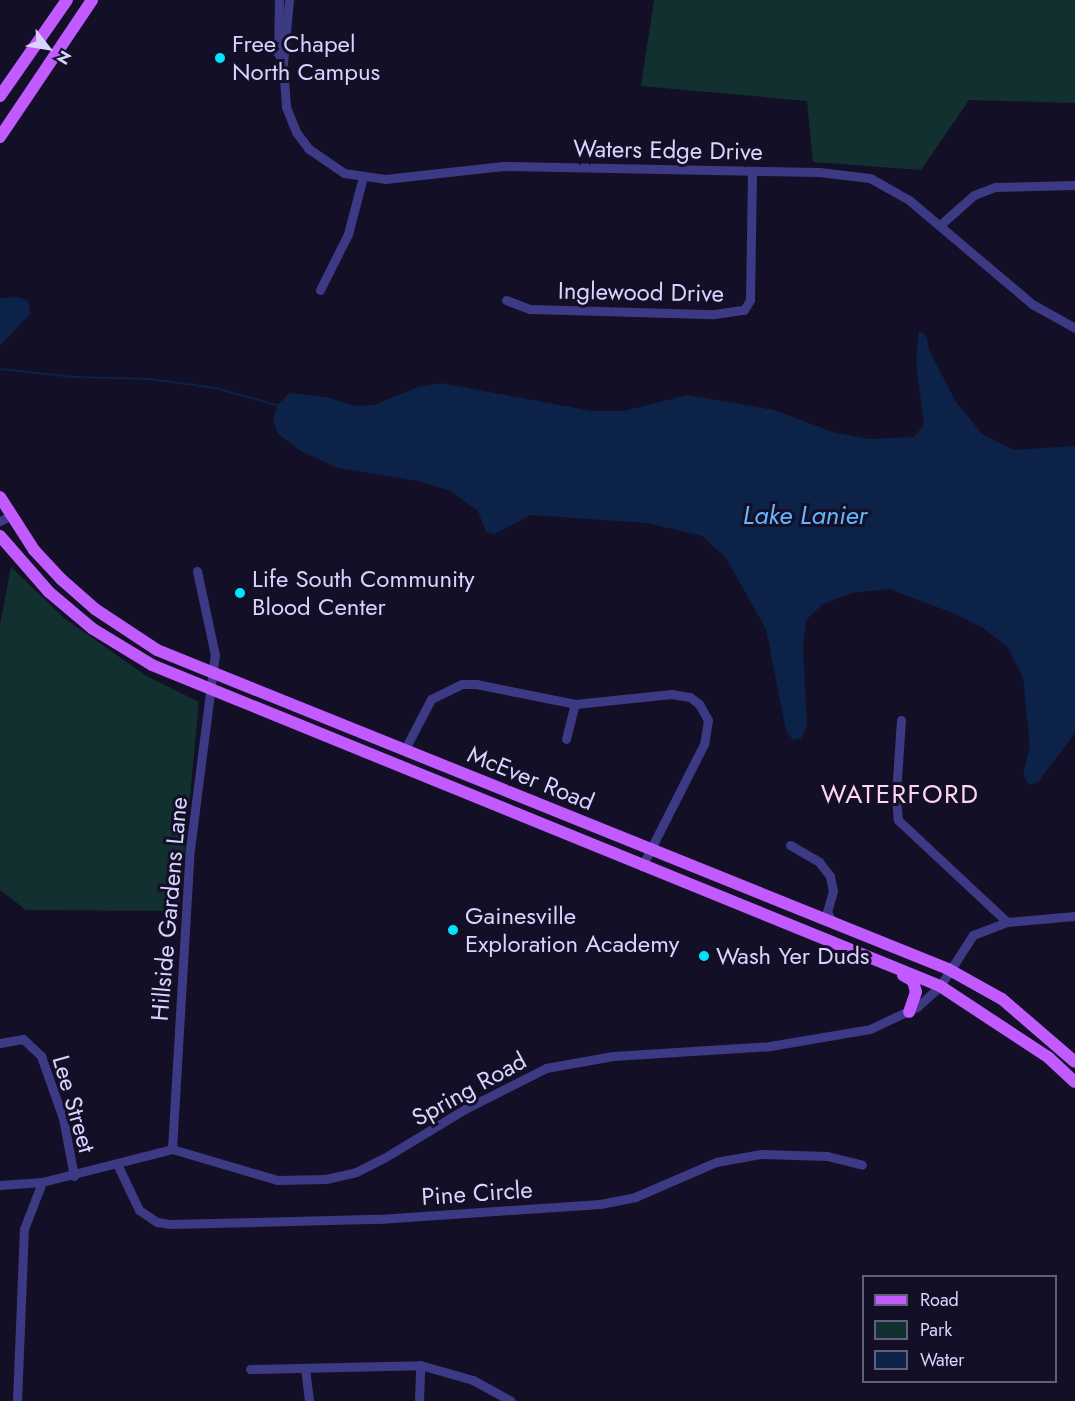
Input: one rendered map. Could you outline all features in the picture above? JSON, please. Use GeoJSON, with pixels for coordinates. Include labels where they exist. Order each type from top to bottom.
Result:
{"type":"FeatureCollection","features":[{"type":"Feature","properties":{"kind":"main road"},"geometry":{"type":"LineString","coordinates":[[0,96],[67,0]]}},
{"type":"Feature","properties":{"kind":"main road"},"geometry":{"type":"LineString","coordinates":[[0,136],[93,0]]}},
{"type":"Feature","properties":{"kind":"main road","name":"McEver Road"},"geometry":{"type":"LineString","coordinates":[[0,497],[5,518],[34,550],[95,609],[157,650],[651,847],[948,969],[1002,999],[1075,1062]]}},
{"type":"Feature","properties":{"kind":"main road","name":"McEver Road"},"geometry":{"type":"LineString","coordinates":[[0,536],[49,592],[93,629],[152,665],[940,986],[1048,1058],[1075,1083]]}},
{"type":"Feature","properties":{"kind":"main road"},"geometry":{"type":"LineString","coordinates":[[846,947],[855,955],[913,981],[916,992],[909,1011]]}},
{"type":"Feature","properties":{"kind":"street","name":"Waters Edge Drive"},"geometry":{"type":"LineString","coordinates":[[279,0],[278,52],[283,64]]}},
{"type":"Feature","properties":{"kind":"street","name":"Waters Edge Drive"},"geometry":{"type":"LineString","coordinates":[[290,0],[283,64],[286,107],[296,132],[324,163],[363,177],[385,179],[503,166],[819,172],[870,178],[891,186],[1032,304],[1075,328]]}},
{"type":"Feature","properties":{"kind":"street","name":"Inglewood Drive"},"geometry":{"type":"LineString","coordinates":[[507,300],[530,309],[714,314],[744,310],[750,300],[752,171]]}},
{"type":"Feature","properties":{"kind":"street"},"geometry":{"type":"LineString","coordinates":[[320,290],[348,234],[363,177]]}},
{"type":"Feature","properties":{"kind":"street"},"geometry":{"type":"LineString","coordinates":[[940,225],[974,195],[995,186],[1075,185]]}},
{"type":"Feature","properties":{"kind":"street","name":"Hillside Gardens Lane"},"geometry":{"type":"LineString","coordinates":[[172,1149],[190,849],[215,655],[197,571]]}},
{"type":"Feature","properties":{"kind":"street"},"geometry":{"type":"LineString","coordinates":[[405,749],[431,699],[462,684],[575,704],[671,694],[690,697],[705,711],[708,731],[704,744],[642,866]]}},
{"type":"Feature","properties":{"kind":"street"},"geometry":{"type":"LineString","coordinates":[[566,739],[575,704]]}},
{"type":"Feature","properties":{"kind":"street"},"geometry":{"type":"LineString","coordinates":[[901,720],[898,820],[1007,922]]}},
{"type":"Feature","properties":{"kind":"street"},"geometry":{"type":"LineString","coordinates":[[790,845],[819,862],[830,876],[833,891],[828,912],[832,923]]}},
{"type":"Feature","properties":{"kind":"street","name":"Spring Road"},"geometry":{"type":"LineString","coordinates":[[172,1149],[277,1180],[326,1179],[356,1172],[466,1109],[546,1068],[613,1056],[823,1040],[870,1029],[909,1011],[940,986],[948,969],[973,935],[1007,922],[1075,916]]}},
{"type":"Feature","properties":{"kind":"street","name":"Lee Street"},"geometry":{"type":"LineString","coordinates":[[0,1043],[23,1039],[41,1056],[63,1118],[74,1176]]}},
{"type":"Feature","properties":{"kind":"street"},"geometry":{"type":"LineString","coordinates":[[0,1185],[42,1182],[74,1176],[172,1149]]}},
{"type":"Feature","properties":{"kind":"street","name":"Pine Circle"},"geometry":{"type":"LineString","coordinates":[[117,1164],[140,1210],[157,1222],[169,1224],[379,1219],[600,1204],[635,1197],[716,1162],[761,1154],[826,1156],[862,1165]]}},
{"type":"Feature","properties":{"kind":"street"},"geometry":{"type":"LineString","coordinates":[[18,1401],[24,1229],[42,1182]]}},
{"type":"Feature","properties":{"kind":"street"},"geometry":{"type":"LineString","coordinates":[[419,1401],[420,1365]]}},
{"type":"Feature","properties":{"kind":"street"},"geometry":{"type":"LineString","coordinates":[[250,1369],[420,1365],[473,1380],[511,1401]]}},
{"type":"Feature","properties":{"kind":"street"},"geometry":{"type":"LineString","coordinates":[[305,1368],[309,1401]]}},
{"type":"Feature","properties":{"kind":"green space"},"geometry":{"type":"Polygon","coordinates":[[[654,0],[1075,0],[1075,103],[969,100],[921,170],[813,162],[807,101],[641,86],[654,0]]]}},
{"type":"Feature","properties":{"kind":"green space"},"geometry":{"type":"Polygon","coordinates":[[[11,567],[64,618],[145,675],[199,702],[179,911],[26,910],[0,890],[0,625],[11,567]]]}},
{"type":"Feature","properties":{"kind":"water"},"geometry":{"type":"Polygon","coordinates":[[[16,297],[28,300],[30,314],[0,346],[0,298],[16,297]]]}},
{"type":"Feature","properties":{"kind":"water","name":"Lake Lanier"},"geometry":{"type":"Polygon","coordinates":[[[919,331],[927,337],[929,350],[956,402],[982,434],[1014,450],[1075,446],[1075,733],[1038,782],[1029,785],[1023,775],[1030,746],[1023,678],[1007,646],[983,628],[953,613],[889,589],[852,593],[823,604],[806,620],[803,646],[807,726],[801,738],[793,740],[786,731],[766,629],[726,558],[702,536],[647,523],[530,515],[495,534],[486,532],[478,511],[450,491],[419,481],[337,468],[299,450],[278,434],[273,420],[277,405],[290,393],[326,397],[356,406],[374,405],[418,387],[441,383],[592,411],[624,411],[687,395],[774,410],[833,432],[869,439],[914,437],[924,424],[916,363],[919,331]]]}},
{"type":"Feature","properties":{"kind":"waterway"},"geometry":{"type":"LineString","coordinates":[[0,369],[74,377],[150,379],[215,388],[277,405]]}},
{"type":"Feature","properties":{"kind":"place","name":"Free Chapel North Campus"},"geometry":{"type":"Point","coordinates":[220,58]}},
{"type":"Feature","properties":{"kind":"place","name":"Life South Community Blood Center"},"geometry":{"type":"Point","coordinates":[240,593]}},
{"type":"Feature","properties":{"kind":"place","name":"Gainesville Exploration Academy"},"geometry":{"type":"Point","coordinates":[453,930]}},
{"type":"Feature","properties":{"kind":"place","name":"Wash Yer Duds"},"geometry":{"type":"Point","coordinates":[704,956]}},
{"type":"Feature","properties":{"kind":"district","name":"WATERFORD"},"geometry":{"type":"Point","coordinates":[900,795]}}]}
